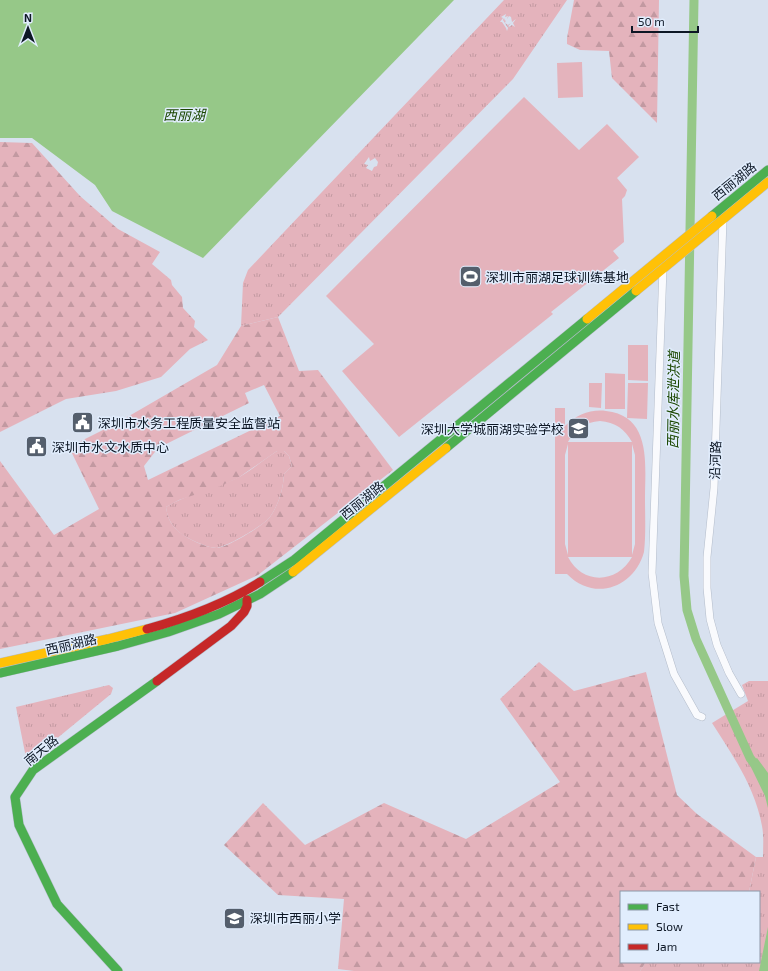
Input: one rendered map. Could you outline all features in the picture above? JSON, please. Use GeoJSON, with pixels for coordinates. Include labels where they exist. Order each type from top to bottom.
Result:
{"type":"FeatureCollection","features":[{"type":"Feature","properties":{"kind":"main road","name":"西丽湖路"},"geometry":{"type":"LineString","coordinates":[[720,215],[768,170]]}},
{"type":"Feature","properties":{"kind":"main road","name":"西丽湖路"},"geometry":{"type":"LineString","coordinates":[[720,215],[768,182]]}},
{"type":"Feature","properties":{"kind":"main road"},"geometry":{"type":"LineString","coordinates":[[685,244],[720,215]]}},
{"type":"Feature","properties":{"kind":"main road","name":"西丽湖路"},"geometry":{"type":"LineString","coordinates":[[0,673],[118,646],[168,632],[219,614],[260,594],[301,567],[664,268],[685,244]]}},
{"type":"Feature","properties":{"kind":"main road","name":"西丽湖路"},"geometry":{"type":"LineString","coordinates":[[0,663],[165,624],[213,606],[255,586],[300,554],[685,244]]}},
{"type":"Feature","properties":{"kind":"main road","name":"南天路"},"geometry":{"type":"LineString","coordinates":[[118,971],[57,904],[19,825],[15,798],[33,770],[192,656],[231,626],[244,612],[247,600]]}},
{"type":"Feature","properties":{"kind":"street","name":"沿河路"},"geometry":{"type":"LineString","coordinates":[[720,215],[714,488],[707,557],[707,588],[710,619],[717,645],[729,673],[741,694]]}},
{"type":"Feature","properties":{"kind":"street"},"geometry":{"type":"LineString","coordinates":[[664,268],[652,573],[658,623],[674,674],[697,716],[702,717]]}},
{"type":"Feature","properties":{"kind":"green space"},"geometry":{"type":"Polygon","coordinates":[[[504,0],[567,0],[513,79],[278,317],[241,326],[243,283],[248,270],[504,0]],[[506,14],[501,17],[503,18],[500,22],[502,22],[507,31],[508,28],[503,20],[504,18],[505,21],[506,20],[505,23],[508,25],[511,23],[508,26],[509,27],[512,25],[515,27],[513,23],[516,19],[512,22],[511,17],[509,16],[507,19],[508,16],[505,17],[506,14]],[[369,157],[364,164],[368,165],[366,168],[372,171],[374,167],[377,166],[378,162],[375,158],[370,161],[369,157]]]}},
{"type":"Feature","properties":{"kind":"green space"},"geometry":{"type":"Polygon","coordinates":[[[574,0],[659,0],[657,123],[612,78],[609,51],[580,50],[567,44],[574,0]]]}},
{"type":"Feature","properties":{"kind":"green space"},"geometry":{"type":"Polygon","coordinates":[[[582,62],[583,97],[558,98],[557,63],[582,62]]]}},
{"type":"Feature","properties":{"kind":"green space","name":"深圳市丽湖足球训练基地"},"geometry":{"type":"Polygon","coordinates":[[[524,97],[579,150],[607,124],[639,157],[617,178],[627,190],[622,199],[624,242],[613,251],[619,258],[551,312],[553,314],[399,437],[342,371],[374,344],[326,296],[524,97]]]}},
{"type":"Feature","properties":{"kind":"green space"},"geometry":{"type":"Polygon","coordinates":[[[0,142],[32,143],[80,196],[118,229],[160,252],[152,264],[171,280],[172,285],[182,297],[183,308],[195,321],[194,327],[208,340],[190,349],[161,377],[116,391],[66,399],[0,432],[0,142]]]}},
{"type":"Feature","properties":{"kind":"green space"},"geometry":{"type":"Polygon","coordinates":[[[278,317],[299,371],[318,370],[393,470],[258,575],[175,613],[0,649],[0,461],[54,535],[99,509],[69,447],[117,423],[217,365],[241,326],[278,317]],[[264,385],[245,393],[249,403],[158,448],[144,466],[148,480],[280,416],[264,385]],[[277,451],[238,478],[218,487],[179,500],[166,507],[170,522],[179,532],[191,540],[214,548],[222,547],[237,540],[260,526],[270,517],[276,507],[282,491],[284,474],[292,466],[289,456],[284,451],[277,451]]]}},
{"type":"Feature","properties":{"kind":"green space"},"geometry":{"type":"Polygon","coordinates":[[[628,345],[648,345],[648,381],[628,380],[628,345]]]}},
{"type":"Feature","properties":{"kind":"green space"},"geometry":{"type":"Polygon","coordinates":[[[605,373],[625,374],[625,409],[605,409],[605,373]]]}},
{"type":"Feature","properties":{"kind":"green space"},"geometry":{"type":"Polygon","coordinates":[[[589,383],[602,383],[601,408],[589,407],[589,383]]]}},
{"type":"Feature","properties":{"kind":"green space"},"geometry":{"type":"Polygon","coordinates":[[[628,383],[648,383],[647,419],[627,418],[628,383]]]}},
{"type":"Feature","properties":{"kind":"green space"},"geometry":{"type":"Polygon","coordinates":[[[555,408],[565,408],[565,426],[579,416],[589,412],[606,411],[621,415],[632,422],[639,432],[643,444],[645,457],[644,552],[632,575],[612,587],[601,589],[589,587],[578,583],[567,574],[555,574],[555,408]],[[600,421],[581,427],[573,433],[568,442],[632,442],[626,433],[619,427],[610,423],[600,421]],[[568,444],[565,455],[565,544],[568,555],[568,444]],[[632,444],[632,555],[635,544],[635,455],[632,444]],[[568,557],[574,566],[582,573],[600,578],[618,572],[626,566],[632,557],[568,557]]]}},
{"type":"Feature","properties":{"kind":"green space"},"geometry":{"type":"Polygon","coordinates":[[[277,451],[284,451],[289,456],[292,466],[284,474],[282,491],[278,502],[270,517],[266,521],[237,540],[217,548],[213,548],[189,539],[179,532],[172,524],[166,507],[240,476],[277,451]]]}},
{"type":"Feature","properties":{"kind":"green space"},"geometry":{"type":"Polygon","coordinates":[[[539,662],[574,691],[646,672],[677,795],[697,814],[756,857],[749,891],[620,891],[620,963],[645,963],[640,971],[354,971],[338,969],[344,899],[278,895],[224,845],[263,803],[305,845],[384,803],[466,839],[560,782],[500,699],[539,662]]]}},
{"type":"Feature","properties":{"kind":"green space"},"geometry":{"type":"Polygon","coordinates":[[[749,681],[768,681],[768,971],[640,971],[645,963],[760,963],[760,891],[749,891],[756,857],[763,857],[762,826],[759,812],[749,785],[712,723],[748,701],[742,685],[749,681]]]}},
{"type":"Feature","properties":{"kind":"green space"},"geometry":{"type":"Polygon","coordinates":[[[109,685],[113,688],[111,694],[27,763],[16,707],[109,685]]]}},
{"type":"Feature","properties":{"kind":"water","name":"西丽湖"},"geometry":{"type":"Polygon","coordinates":[[[0,0],[454,0],[203,258],[112,211],[95,185],[32,138],[0,138],[0,0]]]}},
{"type":"Feature","properties":{"kind":"water"},"geometry":{"type":"Polygon","coordinates":[[[757,758],[768,773],[768,808],[765,796],[749,763],[757,758]]]}},
{"type":"Feature","properties":{"kind":"water"},"geometry":{"type":"Polygon","coordinates":[[[768,927],[768,971],[759,971],[768,927]]]}},
{"type":"Feature","properties":{"kind":"waterway","name":"西丽水库泄洪道"},"geometry":{"type":"LineString","coordinates":[[694,0],[684,576],[687,610],[696,639],[750,758],[768,782]]}},
{"type":"Feature","properties":{"kind":"traffic: fast"},"geometry":{"type":"LineString","coordinates":[[712,216],[768,170]]}},
{"type":"Feature","properties":{"kind":"traffic: fast"},"geometry":{"type":"LineString","coordinates":[[446,448],[636,291]]}},
{"type":"Feature","properties":{"kind":"traffic: fast"},"geometry":{"type":"LineString","coordinates":[[260,582],[294,560],[587,319]]}},
{"type":"Feature","properties":{"kind":"traffic: fast"},"geometry":{"type":"LineString","coordinates":[[0,673],[118,646],[168,632],[219,614],[260,594],[293,572]]}},
{"type":"Feature","properties":{"kind":"traffic: fast"},"geometry":{"type":"LineString","coordinates":[[118,971],[57,904],[19,825],[15,797],[33,770],[157,681]]}},
{"type":"Feature","properties":{"kind":"traffic: slow"},"geometry":{"type":"LineString","coordinates":[[636,291],[768,182]]}},
{"type":"Feature","properties":{"kind":"traffic: slow"},"geometry":{"type":"LineString","coordinates":[[587,319],[712,216]]}},
{"type":"Feature","properties":{"kind":"traffic: slow"},"geometry":{"type":"LineString","coordinates":[[293,572],[446,448]]}},
{"type":"Feature","properties":{"kind":"traffic: slow"},"geometry":{"type":"LineString","coordinates":[[0,663],[147,629]]}},
{"type":"Feature","properties":{"kind":"traffic: jam"},"geometry":{"type":"LineString","coordinates":[[147,629],[205,610],[247,590],[260,582]]}},
{"type":"Feature","properties":{"kind":"traffic: jam"},"geometry":{"type":"LineString","coordinates":[[157,681],[231,626],[244,612],[247,606],[247,600]]}},
{"type":"Feature","properties":{"kind":"place","name":"深圳市丽湖足球训练基地"},"geometry":{"type":"Point","coordinates":[470,277]}},
{"type":"Feature","properties":{"kind":"place","name":"深圳市水务工程质量安全监督站"},"geometry":{"type":"Point","coordinates":[83,423]}},
{"type":"Feature","properties":{"kind":"place","name":"深圳大学城丽湖实验学校"},"geometry":{"type":"Point","coordinates":[579,429]}},
{"type":"Feature","properties":{"kind":"place","name":"深圳市水文水质中心"},"geometry":{"type":"Point","coordinates":[37,447]}},
{"type":"Feature","properties":{"kind":"place","name":"深圳市西丽小学"},"geometry":{"type":"Point","coordinates":[235,918]}}]}
